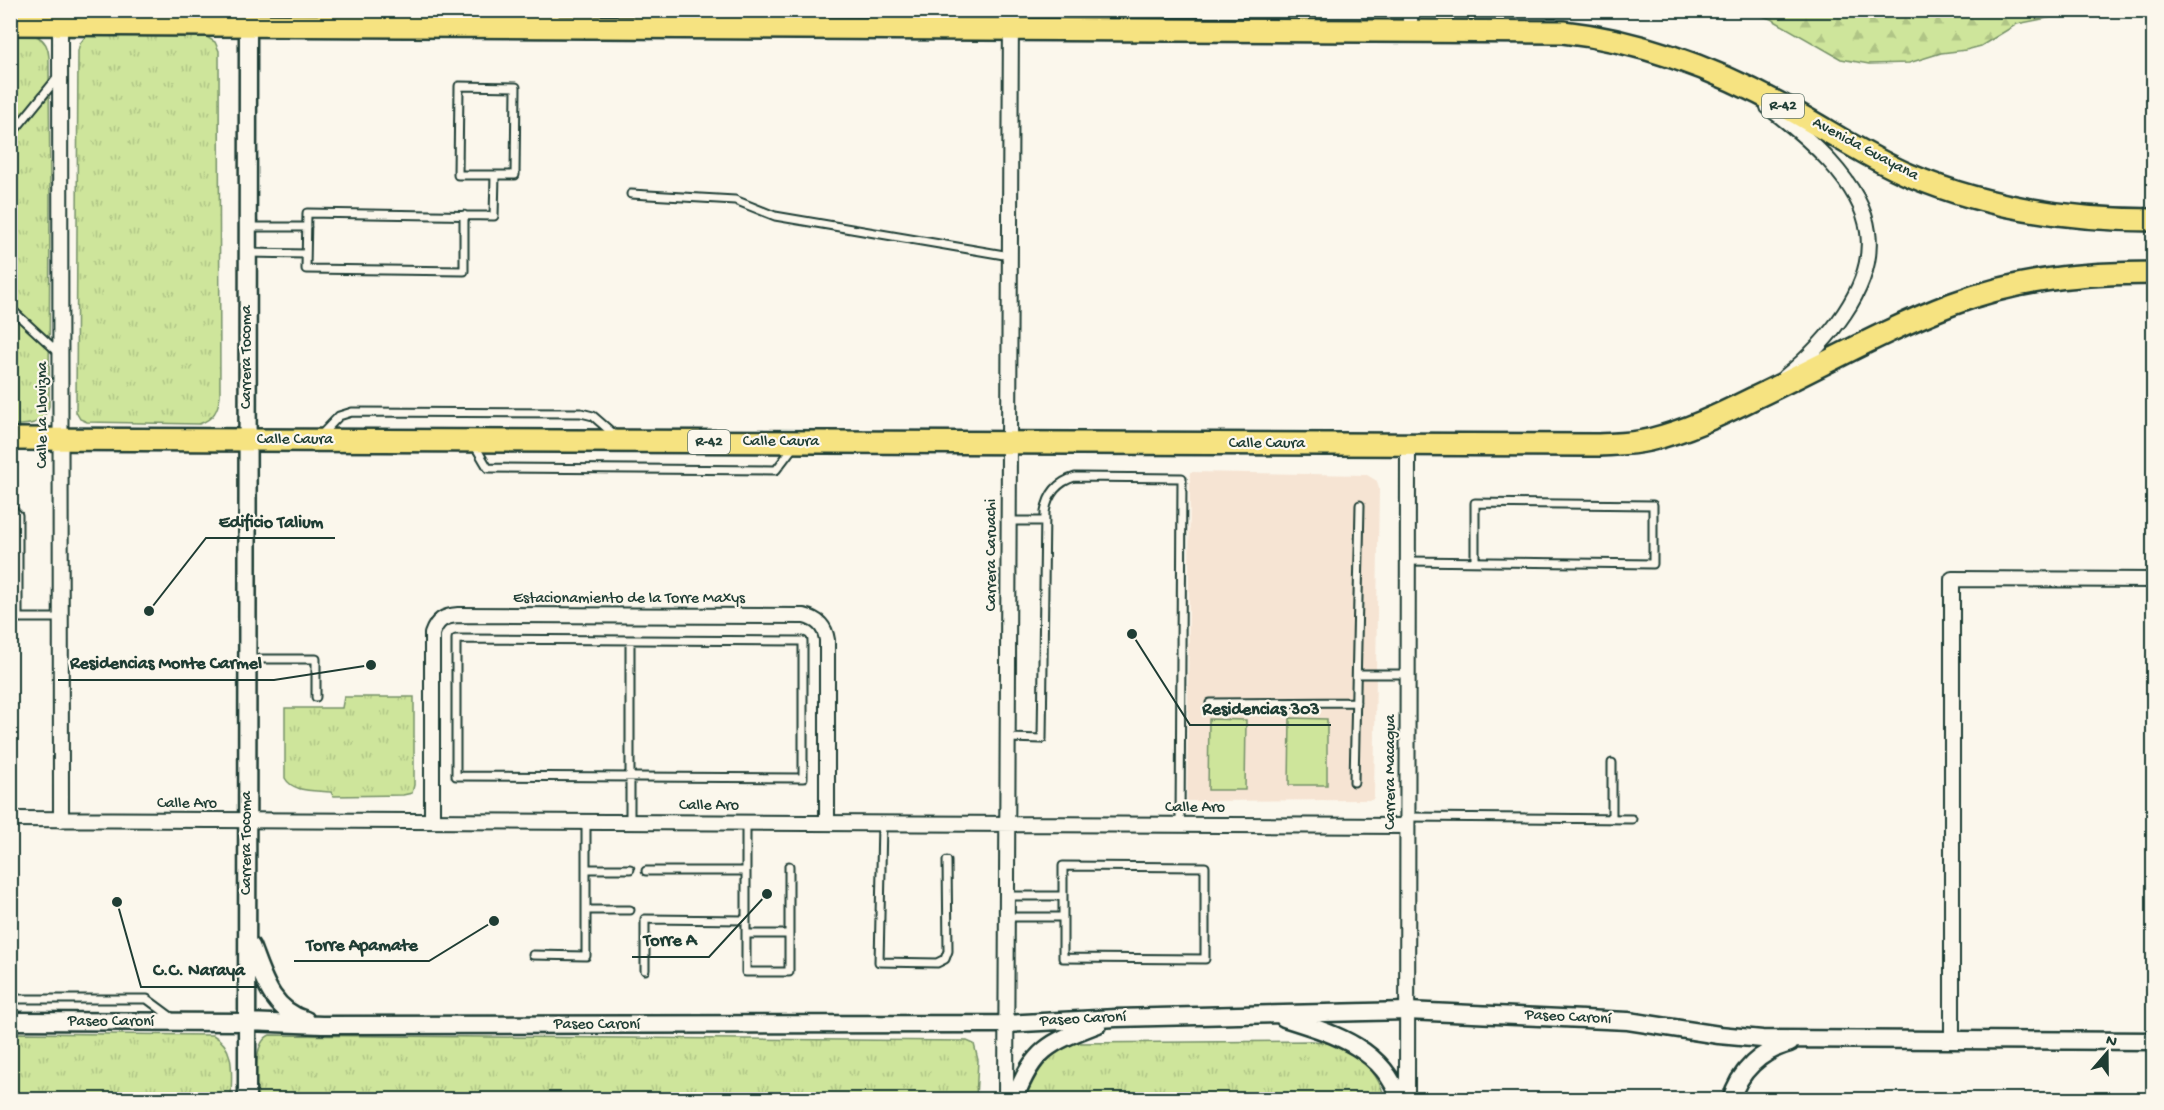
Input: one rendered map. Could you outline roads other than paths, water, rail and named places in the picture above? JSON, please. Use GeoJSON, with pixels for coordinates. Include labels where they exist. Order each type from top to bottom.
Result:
{"type":"FeatureCollection","features":[{"type":"Feature","properties":{"kind":"main road","name":"R-42"},"geometry":{"type":"LineString","coordinates":[[10,24],[60,17],[1410,20]]}},
{"type":"Feature","properties":{"kind":"main road","name":"Avenida Guayana"},"geometry":{"type":"LineString","coordinates":[[1410,20],[1585,34],[1635,45],[1678,58],[1731,79],[1906,174],[1980,201],[2018,209],[2068,215],[2154,220]]}},
{"type":"Feature","properties":{"kind":"main road","name":"R-42"},"geometry":{"type":"LineString","coordinates":[[1407,445],[1567,446],[1647,440],[1696,426],[1906,324],[1952,304],[1991,291],[2083,274],[2154,273]]}},
{"type":"Feature","properties":{"kind":"main road","name":"Calle Caura"},"geometry":{"type":"LineString","coordinates":[[10,439],[1407,445]]}},
{"type":"Feature","properties":{"kind":"street","name":"Calle La Llovizna"},"geometry":{"type":"LineString","coordinates":[[60,17],[61,819]]}},
{"type":"Feature","properties":{"kind":"street","name":"Carrera Tocoma"},"geometry":{"type":"LineString","coordinates":[[247,1100],[248,18]]}},
{"type":"Feature","properties":{"kind":"street","name":"Carrera Caruachi"},"geometry":{"type":"LineString","coordinates":[[1006,1100],[1011,20]]}},
{"type":"Feature","properties":{"kind":"street"},"geometry":{"type":"LineString","coordinates":[[1731,79],[1813,143],[1831,163],[1853,194],[1864,216],[1868,232],[1867,268],[1849,306],[1816,347],[1765,393]]}},
{"type":"Feature","properties":{"kind":"street","name":"Carrera Macagua"},"geometry":{"type":"LineString","coordinates":[[1407,445],[1407,1100]]}},
{"type":"Feature","properties":{"kind":"street"},"geometry":{"type":"LineString","coordinates":[[1952,1040],[1952,579],[2154,580]]}},
{"type":"Feature","properties":{"kind":"street","name":"Estacionamiento de la Torre Maxys"},"geometry":{"type":"LineString","coordinates":[[432,821],[432,639],[435,626],[442,618],[458,615],[804,616],[817,621],[823,627],[827,640],[827,823]]}},
{"type":"Feature","properties":{"kind":"street","name":"Calle Aro"},"geometry":{"type":"LineString","coordinates":[[10,819],[1180,825],[1407,821]]}},
{"type":"Feature","properties":{"kind":"street"},"geometry":{"type":"LineString","coordinates":[[247,936],[266,985],[284,1010],[298,1018],[322,1025]]}},
{"type":"Feature","properties":{"kind":"street","name":"Paseo Caroní"},"geometry":{"type":"LineString","coordinates":[[10,1021],[247,1022],[322,1025],[1006,1024],[1116,1018],[1407,1011],[1628,1021],[1761,1039],[2154,1041]]}},
{"type":"Feature","properties":{"kind":"street"},"geometry":{"type":"LineString","coordinates":[[1270,1014],[1331,1033],[1357,1045],[1388,1073],[1400,1100]]}},
{"type":"Feature","properties":{"kind":"street"},"geometry":{"type":"LineString","coordinates":[[1014,1100],[1031,1062],[1046,1048],[1068,1036],[1116,1018]]}},
{"type":"Feature","properties":{"kind":"street"},"geometry":{"type":"LineString","coordinates":[[1731,1100],[1739,1080],[1759,1058],[1773,1049],[1808,1039]]}},
{"type":"Feature","properties":{"kind":"lane"},"geometry":{"type":"LineString","coordinates":[[10,136],[60,75]]}},
{"type":"Feature","properties":{"kind":"lane"},"geometry":{"type":"LineString","coordinates":[[459,86],[516,87],[515,176],[495,175],[458,174],[459,86]]}},
{"type":"Feature","properties":{"kind":"lane"},"geometry":{"type":"LineString","coordinates":[[465,215],[464,271],[306,269],[307,213],[465,215],[494,216],[495,175]]}},
{"type":"Feature","properties":{"kind":"lane"},"geometry":{"type":"LineString","coordinates":[[631,194],[735,200],[775,216],[1010,256]]}},
{"type":"Feature","properties":{"kind":"lane"},"geometry":{"type":"LineString","coordinates":[[248,227],[307,228]]}},
{"type":"Feature","properties":{"kind":"lane"},"geometry":{"type":"LineString","coordinates":[[248,254],[306,254]]}},
{"type":"Feature","properties":{"kind":"lane"},"geometry":{"type":"LineString","coordinates":[[10,308],[59,354]]}},
{"type":"Feature","properties":{"kind":"lane"},"geometry":{"type":"LineString","coordinates":[[317,440],[334,420],[352,412],[588,414],[600,420],[622,441]]}},
{"type":"Feature","properties":{"kind":"lane"},"geometry":{"type":"LineString","coordinates":[[472,441],[488,468],[776,470],[797,442]]}},
{"type":"Feature","properties":{"kind":"lane"},"geometry":{"type":"LineString","coordinates":[[1007,738],[1042,739],[1045,521],[1048,498],[1067,479],[1083,477],[1182,478],[1180,825]]}},
{"type":"Feature","properties":{"kind":"lane"},"geometry":{"type":"LineString","coordinates":[[1407,561],[1475,562],[1653,564],[1653,505],[1475,503],[1475,562]]}},
{"type":"Feature","properties":{"kind":"lane"},"geometry":{"type":"LineString","coordinates":[[1354,782],[1360,505]]}},
{"type":"Feature","properties":{"kind":"lane"},"geometry":{"type":"LineString","coordinates":[[10,507],[18,514],[14,618],[60,618]]}},
{"type":"Feature","properties":{"kind":"lane"},"geometry":{"type":"LineString","coordinates":[[1008,521],[1045,521]]}},
{"type":"Feature","properties":{"kind":"lane"},"geometry":{"type":"LineString","coordinates":[[456,639],[803,641],[803,777],[630,777],[456,776],[456,639]]}},
{"type":"Feature","properties":{"kind":"lane"},"geometry":{"type":"LineString","coordinates":[[630,640],[630,822]]}},
{"type":"Feature","properties":{"kind":"lane"},"geometry":{"type":"LineString","coordinates":[[247,659],[316,659],[316,697]]}},
{"type":"Feature","properties":{"kind":"lane"},"geometry":{"type":"LineString","coordinates":[[1357,674],[1407,674]]}},
{"type":"Feature","properties":{"kind":"lane"},"geometry":{"type":"LineString","coordinates":[[1210,703],[1356,702]]}},
{"type":"Feature","properties":{"kind":"lane"},"geometry":{"type":"LineString","coordinates":[[1612,763],[1612,819]]}},
{"type":"Feature","properties":{"kind":"lane"},"geometry":{"type":"LineString","coordinates":[[1407,821],[1632,819]]}},
{"type":"Feature","properties":{"kind":"lane"},"geometry":{"type":"LineString","coordinates":[[533,955],[586,956],[586,822]]}},
{"type":"Feature","properties":{"kind":"lane"},"geometry":{"type":"LineString","coordinates":[[746,823],[746,972],[789,972],[789,866]]}},
{"type":"Feature","properties":{"kind":"lane"},"geometry":{"type":"LineString","coordinates":[[882,823],[879,962],[937,963],[945,959],[948,951],[947,861]]}},
{"type":"Feature","properties":{"kind":"lane"},"geometry":{"type":"LineString","coordinates":[[1063,866],[1205,867],[1205,959],[1063,958],[1063,896],[1063,866]]}},
{"type":"Feature","properties":{"kind":"lane"},"geometry":{"type":"LineString","coordinates":[[586,869],[630,869]]}},
{"type":"Feature","properties":{"kind":"lane"},"geometry":{"type":"LineString","coordinates":[[646,871],[746,871]]}},
{"type":"Feature","properties":{"kind":"lane"},"geometry":{"type":"LineString","coordinates":[[1006,896],[1063,896]]}},
{"type":"Feature","properties":{"kind":"lane"},"geometry":{"type":"LineString","coordinates":[[586,910],[630,910]]}},
{"type":"Feature","properties":{"kind":"lane"},"geometry":{"type":"LineString","coordinates":[[1006,917],[1063,917]]}},
{"type":"Feature","properties":{"kind":"lane"},"geometry":{"type":"LineString","coordinates":[[645,970],[645,919],[746,920]]}},
{"type":"Feature","properties":{"kind":"lane"},"geometry":{"type":"LineString","coordinates":[[746,934],[789,934]]}},
{"type":"Feature","properties":{"kind":"lane"},"geometry":{"type":"LineString","coordinates":[[10,999],[147,999],[178,1022]]}},
{"type":"Feature","properties":{"kind":"place","name":"Edificio Talium"},"geometry":{"type":"Point","coordinates":[149,611]}},
{"type":"Feature","properties":{"kind":"place","name":"Residencias 303"},"geometry":{"type":"Point","coordinates":[1132,634]}},
{"type":"Feature","properties":{"kind":"place","name":"Residencias Monte Carmel"},"geometry":{"type":"Point","coordinates":[371,665]}},
{"type":"Feature","properties":{"kind":"place","name":"Torre A"},"geometry":{"type":"Point","coordinates":[767,894]}},
{"type":"Feature","properties":{"kind":"place","name":"C.C. Naraya"},"geometry":{"type":"Point","coordinates":[117,902]}},
{"type":"Feature","properties":{"kind":"place","name":"Torre Apamate"},"geometry":{"type":"Point","coordinates":[494,921]}}]}
